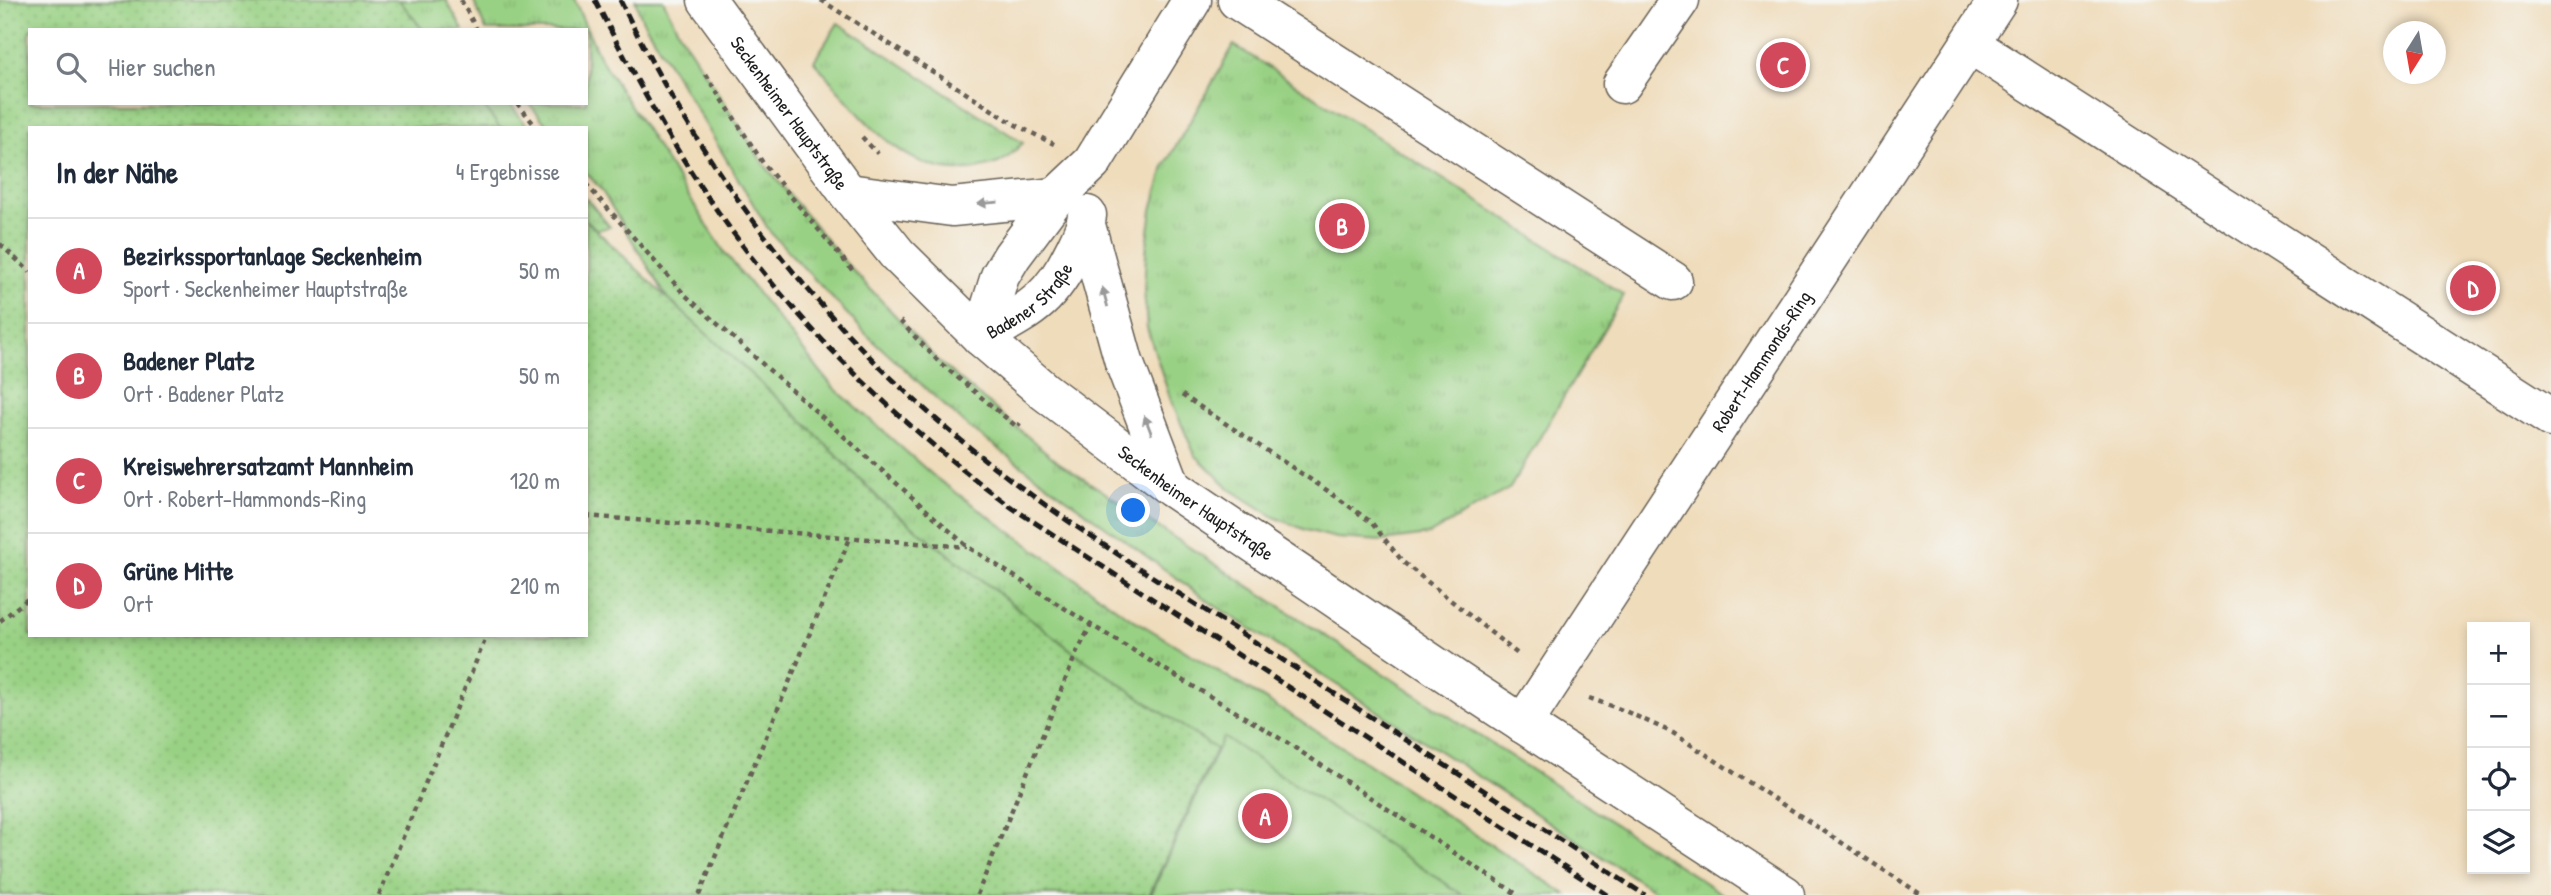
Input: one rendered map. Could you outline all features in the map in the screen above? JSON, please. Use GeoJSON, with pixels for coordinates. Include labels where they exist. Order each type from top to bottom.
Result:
{"type":"FeatureCollection","features":[{"type":"Feature","properties":{"kind":"street","name":"Seckenheimer Hauptstraße"},"geometry":{"type":"LineString","coordinates":[[707,0],[848,193],[897,254],[981,337],[1045,391],[1172,488],[1523,724],[1785,895]]}},
{"type":"Feature","properties":{"kind":"street","name":"Badener Straße"},"geometry":{"type":"LineString","coordinates":[[981,337],[1000,276],[1012,256],[1055,197],[1092,163],[1192,0]]}},
{"type":"Feature","properties":{"kind":"street"},"geometry":{"type":"LineString","coordinates":[[1237,0],[1673,281]]}},
{"type":"Feature","properties":{"kind":"street"},"geometry":{"type":"LineString","coordinates":[[1622,84],[1680,0]]}},
{"type":"Feature","properties":{"kind":"street","name":"Robert-Hammonds-Ring"},"geometry":{"type":"LineString","coordinates":[[1523,724],[1998,0]]}},
{"type":"Feature","properties":{"kind":"street"},"geometry":{"type":"LineString","coordinates":[[1970,44],[2551,418]]}},
{"type":"Feature","properties":{"kind":"street","name":"Badener Straße"},"geometry":{"type":"LineString","coordinates":[[981,337],[1037,305],[1061,278],[1086,225],[1092,163]]}},
{"type":"Feature","properties":{"kind":"street"},"geometry":{"type":"LineString","coordinates":[[848,193],[952,206],[1055,197]]}},
{"type":"Feature","properties":{"kind":"street","name":"Badener Straße"},"geometry":{"type":"LineString","coordinates":[[1086,225],[1125,362],[1172,488]]}},
{"type":"Feature","properties":{"kind":"path"},"geometry":{"type":"LineString","coordinates":[[461,0],[476,28]]}},
{"type":"Feature","properties":{"kind":"path"},"geometry":{"type":"LineString","coordinates":[[821,0],[1014,124],[1092,163]]}},
{"type":"Feature","properties":{"kind":"path"},"geometry":{"type":"LineString","coordinates":[[519,105],[535,126]]}},
{"type":"Feature","properties":{"kind":"path"},"geometry":{"type":"LineString","coordinates":[[588,186],[684,294],[968,547],[1091,625],[1286,742],[1518,895]]}},
{"type":"Feature","properties":{"kind":"path"},"geometry":{"type":"LineString","coordinates":[[0,244],[28,270]]}},
{"type":"Feature","properties":{"kind":"path"},"geometry":{"type":"LineString","coordinates":[[1125,362],[1182,395],[1371,522],[1403,562],[1552,680],[1573,693],[1625,711],[1673,733],[1922,895]]}},
{"type":"Feature","properties":{"kind":"path"},"geometry":{"type":"LineString","coordinates":[[588,516],[968,547]]}},
{"type":"Feature","properties":{"kind":"path"},"geometry":{"type":"LineString","coordinates":[[699,895],[851,536]]}},
{"type":"Feature","properties":{"kind":"path"},"geometry":{"type":"LineString","coordinates":[[0,621],[28,599]]}},
{"type":"Feature","properties":{"kind":"path"},"geometry":{"type":"LineString","coordinates":[[977,895],[1076,654],[1091,625]]}},
{"type":"Feature","properties":{"kind":"path"},"geometry":{"type":"LineString","coordinates":[[379,895],[486,637]]}},
{"type":"Feature","properties":{"kind":"green space"},"geometry":{"type":"Polygon","coordinates":[[[0,0],[399,0],[421,28],[28,28],[28,105],[483,105],[498,126],[28,126],[28,637],[588,637],[588,222],[668,299],[808,426],[883,503],[1076,654],[1216,749],[1149,895],[0,895],[0,0]]]}},
{"type":"Feature","properties":{"kind":"green space"},"geometry":{"type":"Polygon","coordinates":[[[399,0],[446,0],[462,28],[421,28],[399,0]]]}},
{"type":"Feature","properties":{"kind":"green space"},"geometry":{"type":"Polygon","coordinates":[[[473,0],[574,0],[587,28],[485,28],[473,0]]]}},
{"type":"Feature","properties":{"kind":"green space"},"geometry":{"type":"Polygon","coordinates":[[[635,0],[663,0],[680,34],[763,163],[843,260],[939,362],[1058,462],[1724,895],[1661,895],[1211,603],[967,426],[867,335],[770,232],[642,19],[635,0]]]}},
{"type":"Feature","properties":{"kind":"green space"},"geometry":{"type":"Polygon","coordinates":[[[838,23],[1023,143],[1001,162],[968,170],[940,168],[915,159],[892,145],[851,105],[814,61],[838,23]]]}},
{"type":"Feature","properties":{"kind":"green space"},"geometry":{"type":"Polygon","coordinates":[[[588,31],[600,58],[725,253],[833,387],[936,478],[1123,613],[1336,743],[1567,895],[1150,895],[1216,749],[1076,654],[883,503],[808,426],[668,299],[602,191],[588,174],[588,126],[547,126],[531,105],[588,105],[588,31]]]}},
{"type":"Feature","properties":{"kind":"green space"},"geometry":{"type":"Polygon","coordinates":[[[1234,45],[1624,295],[1510,488],[1428,535],[1382,541],[1336,538],[1274,517],[1230,489],[1195,455],[1171,401],[1147,328],[1144,290],[1152,210],[1164,167],[1234,45]]]}},
{"type":"Feature","properties":{"kind":"green space"},"geometry":{"type":"Polygon","coordinates":[[[483,105],[511,105],[527,126],[498,126],[483,105]]]}},
{"type":"Feature","properties":{"kind":"green space"},"geometry":{"type":"Polygon","coordinates":[[[588,200],[610,227],[597,230],[588,222],[588,200]]]}},
{"type":"Feature","properties":{"kind":"green space"},"geometry":{"type":"Polygon","coordinates":[[[1223,737],[1463,895],[1151,895],[1223,737]]]}},
{"type":"Feature","properties":{"kind":"railway"},"geometry":{"type":"LineString","coordinates":[[595,0],[654,111],[686,164],[752,258],[856,375],[933,445],[1014,509],[1608,895]]}},
{"type":"Feature","properties":{"kind":"railway"},"geometry":{"type":"LineString","coordinates":[[620,0],[687,122],[765,236],[855,342],[957,437],[1108,548],[1645,895]]}},
{"type":"Feature","properties":{"kind":"place","name":"Kreiswehrersatzamt Mannheim"},"geometry":{"type":"Point","coordinates":[1783,65]}},
{"type":"Feature","properties":{"kind":"place","name":"Badener Platz"},"geometry":{"type":"Point","coordinates":[1342,226]}},
{"type":"Feature","properties":{"kind":"place","name":"Grüne Mitte"},"geometry":{"type":"Point","coordinates":[2473,288]}},
{"type":"Feature","properties":{"kind":"place","name":"Bezirkssportanlage Seckenheim"},"geometry":{"type":"Point","coordinates":[1265,816]}}]}
